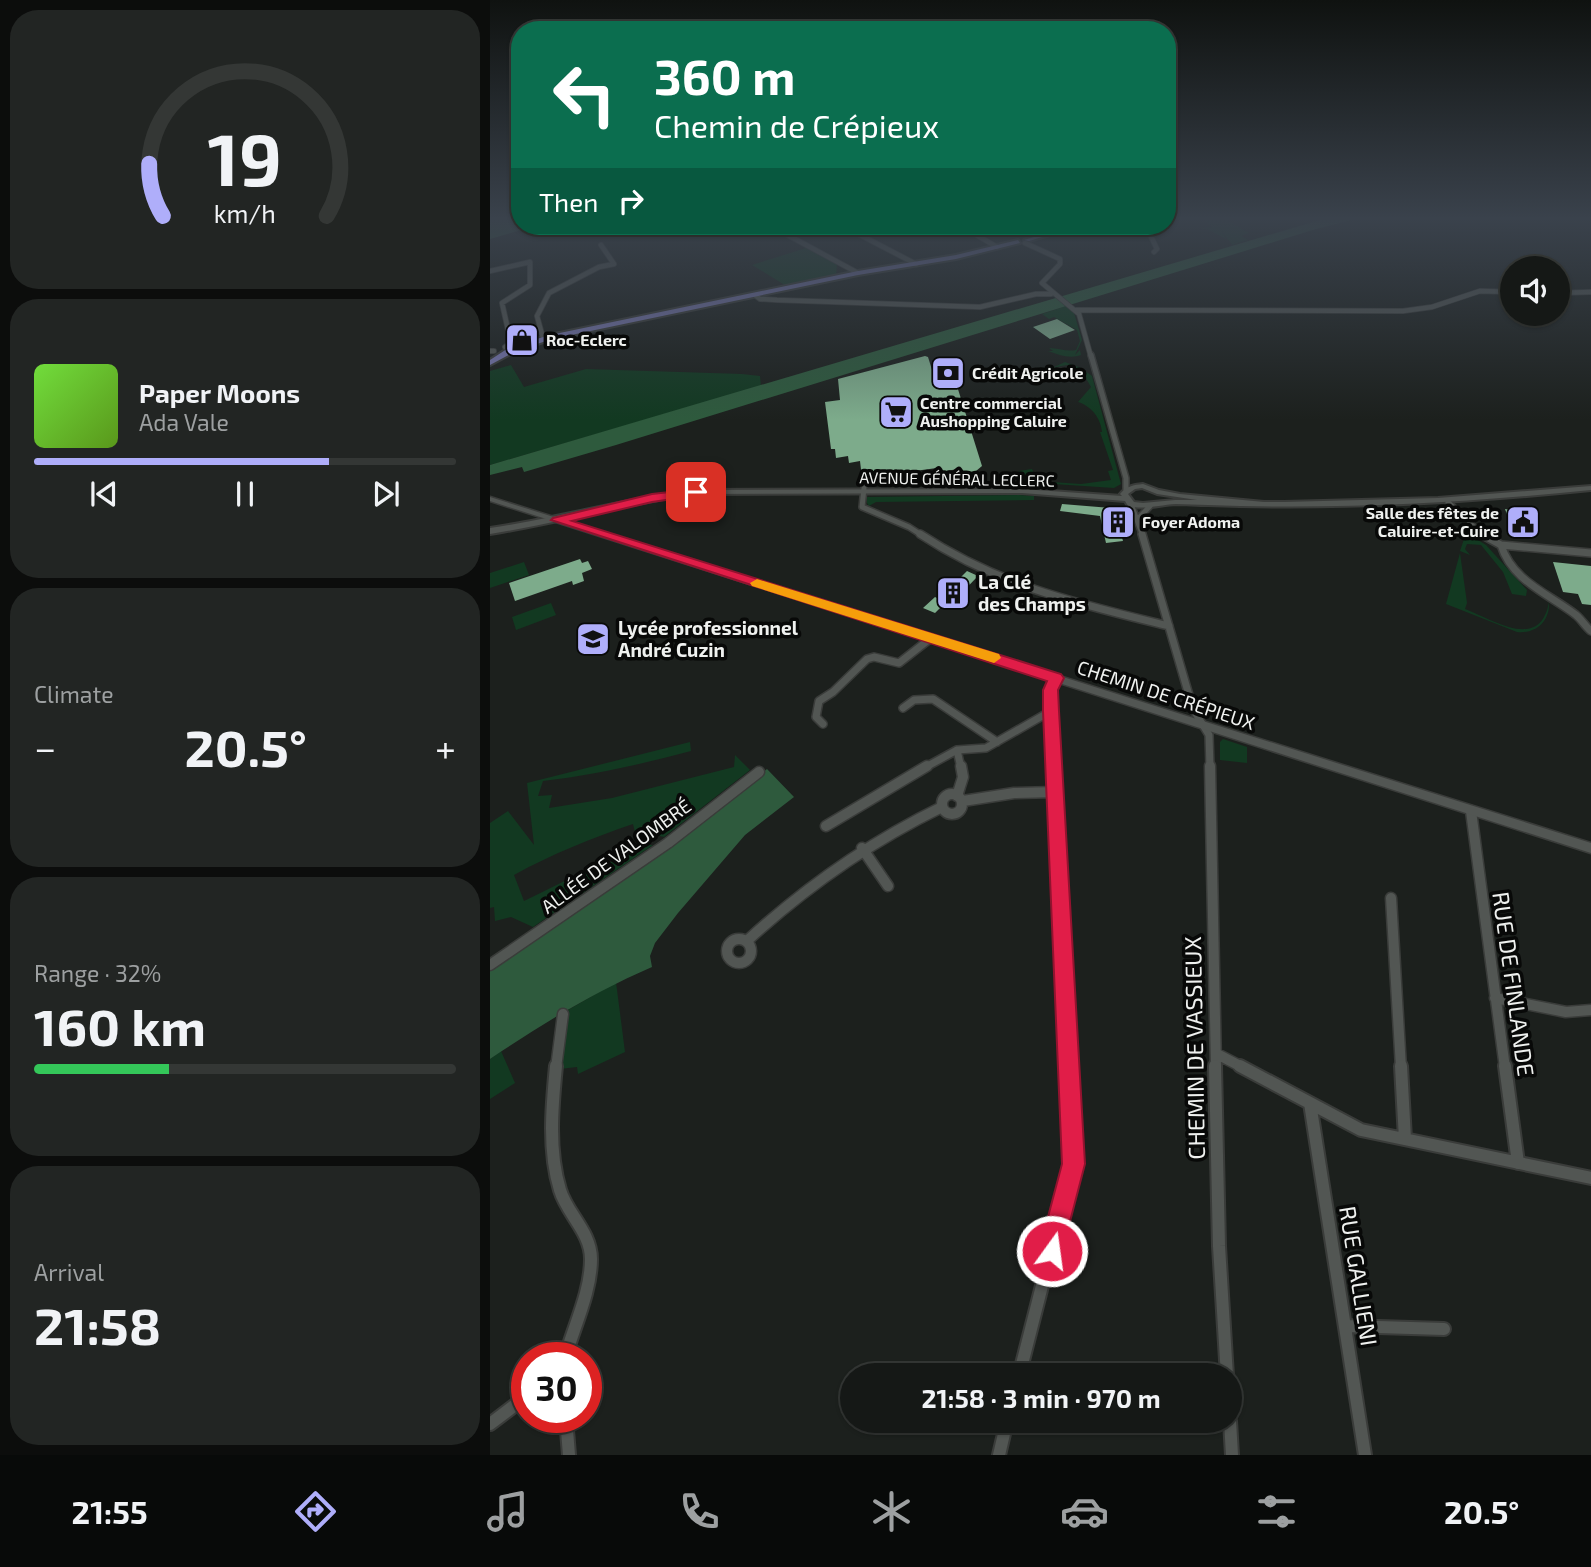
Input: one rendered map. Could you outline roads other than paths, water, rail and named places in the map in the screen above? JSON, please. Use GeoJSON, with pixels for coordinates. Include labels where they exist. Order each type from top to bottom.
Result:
{"type":"FeatureCollection","features":[{"type":"Feature","properties":{"kind":"main road"},"geometry":{"type":"LineString","coordinates":[[490,363],[495,353],[509,354],[509,348],[544,338],[806,285]]}},
{"type":"Feature","properties":{"kind":"main road"},"geometry":{"type":"LineString","coordinates":[[1127,497],[1138,486],[1148,487],[1155,500],[1263,504],[1448,502],[1591,488]]}},
{"type":"Feature","properties":{"kind":"main road","name":"AVENUE GÉNÉRAL LECLERC"},"geometry":{"type":"LineString","coordinates":[[490,531],[557,520],[677,494],[864,490],[1021,491],[1155,500]]}},
{"type":"Feature","properties":{"kind":"street"},"geometry":{"type":"LineString","coordinates":[[509,348],[511,343],[502,305],[530,285]]}},
{"type":"Feature","properties":{"kind":"street"},"geometry":{"type":"LineString","coordinates":[[544,338],[537,316],[546,295],[565,285]]}},
{"type":"Feature","properties":{"kind":"street"},"geometry":{"type":"LineString","coordinates":[[1044,285],[1054,296],[1073,308],[1403,311],[1432,307],[1476,292],[1500,292]]}},
{"type":"Feature","properties":{"kind":"street"},"geometry":{"type":"LineString","coordinates":[[1570,293],[1591,292]]}},
{"type":"Feature","properties":{"kind":"street"},"geometry":{"type":"LineString","coordinates":[[756,296],[760,299],[777,300],[984,307],[1036,294],[1054,296]]}},
{"type":"Feature","properties":{"kind":"street"},"geometry":{"type":"LineString","coordinates":[[1073,308],[1086,335],[1126,478],[1127,497]]}},
{"type":"Feature","properties":{"kind":"street"},"geometry":{"type":"LineString","coordinates":[[1126,478],[1138,486]]}},
{"type":"Feature","properties":{"kind":"street"},"geometry":{"type":"LineString","coordinates":[[864,490],[862,507],[909,527],[966,562],[1045,595],[1169,626]]}},
{"type":"Feature","properties":{"kind":"street","name":"CHEMIN DE VASSIEUX"},"geometry":{"type":"LineString","coordinates":[[1127,497],[1138,519],[1199,723],[1209,735],[1219,1246],[1226,1363]]}},
{"type":"Feature","properties":{"kind":"street","name":"CHEMIN DE CRÉPIEUX"},"geometry":{"type":"LineString","coordinates":[[490,499],[1591,848]]}},
{"type":"Feature","properties":{"kind":"street"},"geometry":{"type":"LineString","coordinates":[[1138,519],[1155,500]]}},
{"type":"Feature","properties":{"kind":"street"},"geometry":{"type":"LineString","coordinates":[[1448,502],[1475,532],[1501,544],[1591,553]]}},
{"type":"Feature","properties":{"kind":"street"},"geometry":{"type":"LineString","coordinates":[[520,527],[531,512]]}},
{"type":"Feature","properties":{"kind":"street"},"geometry":{"type":"LineString","coordinates":[[1501,544],[1504,556],[1537,591],[1579,617],[1591,631]]}},
{"type":"Feature","properties":{"kind":"street"},"geometry":{"type":"LineString","coordinates":[[823,724],[816,717],[818,703],[867,659],[874,657],[899,663],[931,638]]}},
{"type":"Feature","properties":{"kind":"street"},"geometry":{"type":"LineString","coordinates":[[1022,1363],[1073,1164],[1051,711],[1051,690],[1056,678]]}},
{"type":"Feature","properties":{"kind":"street"},"geometry":{"type":"LineString","coordinates":[[903,708],[914,700],[933,699],[997,742]]}},
{"type":"Feature","properties":{"kind":"street"},"geometry":{"type":"LineString","coordinates":[[826,826],[957,750],[975,750],[997,742],[1051,711]]}},
{"type":"Feature","properties":{"kind":"street"},"geometry":{"type":"LineString","coordinates":[[942,807],[950,813],[957,812],[962,807],[962,777],[957,750]]}},
{"type":"Feature","properties":{"kind":"street","name":"ALLÉE DE VALOMBRÉ"},"geometry":{"type":"LineString","coordinates":[[490,965],[668,843],[760,772]]}},
{"type":"Feature","properties":{"kind":"street"},"geometry":{"type":"LineString","coordinates":[[748,940],[815,881],[862,848],[942,807],[947,797],[960,799],[1055,792]]}},
{"type":"Feature","properties":{"kind":"street","name":"RUE DE FINLANDE"},"geometry":{"type":"LineString","coordinates":[[1471,811],[1518,1163]]}},
{"type":"Feature","properties":{"kind":"street"},"geometry":{"type":"LineString","coordinates":[[862,848],[888,886]]}},
{"type":"Feature","properties":{"kind":"street"},"geometry":{"type":"LineString","coordinates":[[1391,898],[1405,1139]]}},
{"type":"Feature","properties":{"kind":"street"},"geometry":{"type":"LineString","coordinates":[[1495,998],[1566,1013],[1591,1010]]}},
{"type":"Feature","properties":{"kind":"street"},"geometry":{"type":"LineString","coordinates":[[563,1014],[554,1086],[552,1134],[561,1192],[568,1212],[587,1242],[591,1259],[569,1342]]}},
{"type":"Feature","properties":{"kind":"street"},"geometry":{"type":"LineString","coordinates":[[1217,1054],[1361,1130],[1591,1178]]}},
{"type":"Feature","properties":{"kind":"street","name":"RUE GALLIENI"},"geometry":{"type":"LineString","coordinates":[[1310,1103],[1365,1455]]}},
{"type":"Feature","properties":{"kind":"street"},"geometry":{"type":"LineString","coordinates":[[1345,1325],[1444,1329]]}},
{"type":"Feature","properties":{"kind":"street"},"geometry":{"type":"LineString","coordinates":[[490,1424],[511,1408]]}},
{"type":"Feature","properties":{"kind":"street"},"geometry":{"type":"LineString","coordinates":[[567,1433],[569,1455]]}},
{"type":"Feature","properties":{"kind":"street"},"geometry":{"type":"LineString","coordinates":[[999,1455],[1004,1433]]}},
{"type":"Feature","properties":{"kind":"street"},"geometry":{"type":"LineString","coordinates":[[1231,1433],[1232,1455]]}},
{"type":"Feature","properties":{"kind":"place","name":"Roc-Eclerc"},"geometry":{"type":"Point","coordinates":[522,340]}},
{"type":"Feature","properties":{"kind":"place","name":"Crédit Agricole"},"geometry":{"type":"Point","coordinates":[948,373]}},
{"type":"Feature","properties":{"kind":"place","name":"Centre commercial Aushopping Caluire"},"geometry":{"type":"Point","coordinates":[896,412]}},
{"type":"Feature","properties":{"kind":"place","name":"Foyer Adoma"},"geometry":{"type":"Point","coordinates":[1118,522]}},
{"type":"Feature","properties":{"kind":"place","name":"Salle des fêtes de Caluire-et-Cuire"},"geometry":{"type":"Point","coordinates":[1523,522]}},
{"type":"Feature","properties":{"kind":"place","name":"La Clé des Champs"},"geometry":{"type":"Point","coordinates":[953,593]}},
{"type":"Feature","properties":{"kind":"place","name":"Lycée professionnel André Cuzin"},"geometry":{"type":"Point","coordinates":[593,639]}}]}
